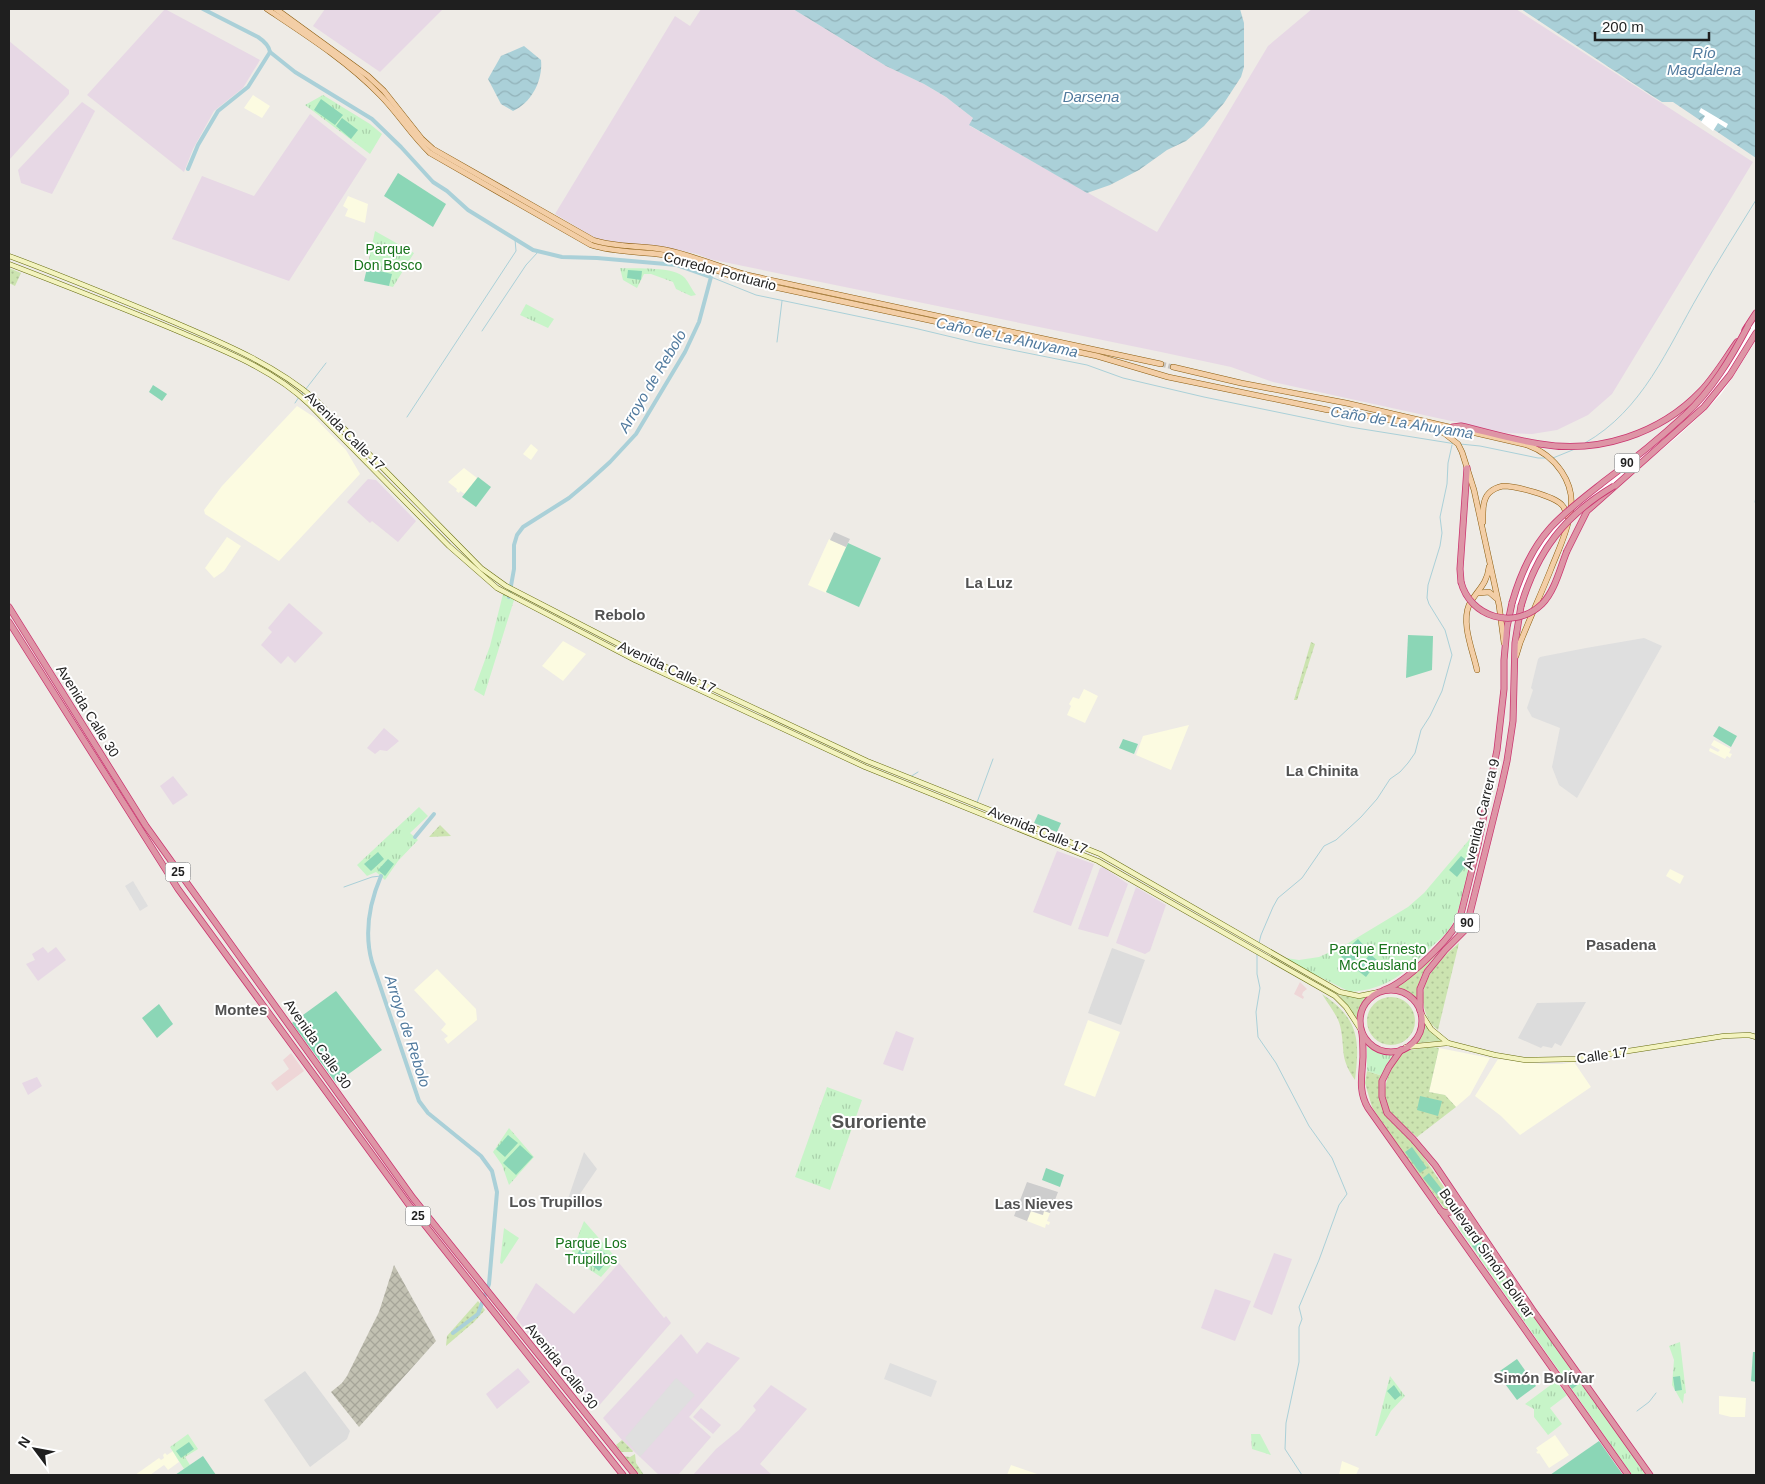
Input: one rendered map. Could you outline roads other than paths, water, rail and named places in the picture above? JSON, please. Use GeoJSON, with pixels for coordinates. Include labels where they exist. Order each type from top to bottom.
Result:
{"type":"FeatureCollection","features":[{"type":"Feature","properties":{"kind":"highway","name":"90"},"geometry":{"type":"LineString","coordinates":[[1748,326],[1756,313]]}},
{"type":"Feature","properties":{"kind":"highway"},"geometry":{"type":"LineString","coordinates":[[1453,427],[1461,426],[1540,444],[1576,446],[1606,443],[1633,436],[1663,422],[1686,406],[1707,385],[1748,326]]}},
{"type":"Feature","properties":{"kind":"highway","name":"Avenida Carrera 9"},"geometry":{"type":"LineString","coordinates":[[1381,991],[1398,984],[1444,942],[1456,927],[1460,918],[1497,750],[1504,689],[1507,627],[1512,604],[1526,565],[1550,527],[1582,498],[1670,428],[1699,401],[1723,370],[1748,326]]}},
{"type":"Feature","properties":{"kind":"highway","name":"90"},"geometry":{"type":"LineString","coordinates":[[1614,486],[1704,407],[1730,375],[1756,333]]}},
{"type":"Feature","properties":{"kind":"highway"},"geometry":{"type":"LineString","coordinates":[[1467,468],[1460,569],[1461,582],[1464,591],[1472,603],[1483,612],[1492,616],[1512,618],[1536,608],[1544,601],[1550,592],[1581,522],[1588,511],[1614,486]]}},
{"type":"Feature","properties":{"kind":"highway","name":"Avenida Carrera 9"},"geometry":{"type":"LineString","coordinates":[[1420,1012],[1420,989],[1427,972],[1466,929],[1507,761],[1513,721],[1515,644],[1520,606],[1525,589],[1536,566],[1560,530],[1584,506],[1614,486]]}},
{"type":"Feature","properties":{"kind":"highway","name":"Avenida Calle 30"},"geometry":{"type":"LineString","coordinates":[[9,607],[88,735],[176,869],[413,1198],[635,1475]]}},
{"type":"Feature","properties":{"kind":"highway","name":"Avenida Calle 30"},"geometry":{"type":"LineString","coordinates":[[9,622],[183,897],[402,1196],[623,1475]]}},
{"type":"Feature","properties":{"kind":"highway","name":"90"},"geometry":{"type":"LineString","coordinates":[[1362,1032],[1360,1015],[1364,1006],[1370,998],[1381,991]]}},
{"type":"Feature","properties":{"kind":"highway"},"geometry":{"type":"LineString","coordinates":[[1381,991],[1399,991],[1408,995],[1415,1002],[1420,1012]]}},
{"type":"Feature","properties":{"kind":"highway","name":"90"},"geometry":{"type":"LineString","coordinates":[[1404,1048],[1418,1035],[1421,1024],[1420,1012]]}},
{"type":"Feature","properties":{"kind":"highway"},"geometry":{"type":"LineString","coordinates":[[1362,1032],[1369,1043],[1378,1049],[1390,1052],[1404,1048]]}},
{"type":"Feature","properties":{"kind":"highway","name":"Boulevard Simón Bolívar"},"geometry":{"type":"LineString","coordinates":[[1362,1032],[1361,1087],[1364,1102],[1628,1475]]}},
{"type":"Feature","properties":{"kind":"highway","name":"Boulevard Simón Bolívar"},"geometry":{"type":"LineString","coordinates":[[1404,1048],[1383,1076],[1381,1086],[1384,1107],[1387,1113],[1434,1165],[1532,1309],[1650,1475]]}},
{"type":"Feature","properties":{"kind":"highway"},"geometry":{"type":"LineString","coordinates":[[1441,1211],[1446,1213],[1452,1212],[1457,1200]]}},
{"type":"Feature","properties":{"kind":"main road","name":"Corredor Portuario"},"geometry":{"type":"LineString","coordinates":[[267,9],[300,31],[365,81],[381,96],[419,143],[430,153],[591,245],[613,250],[698,260]]}},
{"type":"Feature","properties":{"kind":"main road","name":"Corredor Portuario"},"geometry":{"type":"LineString","coordinates":[[276,9],[368,76],[384,91],[422,139],[433,149],[594,240],[614,245],[655,248],[747,275],[1098,353]]}},
{"type":"Feature","properties":{"kind":"main road","name":"Avenida Calle 17"},"geometry":{"type":"LineString","coordinates":[[9,256],[125,302],[240,351],[305,390],[481,568],[506,586],[638,654],[867,761],[1100,854],[1342,992],[1359,996],[1381,991]]}},
{"type":"Feature","properties":{"kind":"main road","name":"Avenida Calle 17"},"geometry":{"type":"LineString","coordinates":[[9,264],[246,360],[301,396],[449,546],[486,579],[504,592],[635,660],[865,767],[1098,861],[1335,996],[1346,1007],[1362,1032]]}},
{"type":"Feature","properties":{"kind":"main road"},"geometry":{"type":"LineString","coordinates":[[1098,353],[1161,364]]}},
{"type":"Feature","properties":{"kind":"main road"},"geometry":{"type":"LineString","coordinates":[[1098,353],[1168,377],[1328,410]]}},
{"type":"Feature","properties":{"kind":"main road"},"geometry":{"type":"LineString","coordinates":[[1173,367],[1453,427],[1527,446],[1543,453],[1555,463],[1568,484],[1571,513],[1563,540],[1520,643],[1515,661]]}},
{"type":"Feature","properties":{"kind":"main road"},"geometry":{"type":"LineString","coordinates":[[1340,412],[1425,426],[1438,430],[1451,438],[1462,452],[1497,599],[1504,642],[1504,660]]}},
{"type":"Feature","properties":{"kind":"main road"},"geometry":{"type":"LineString","coordinates":[[1482,530],[1485,500],[1488,494],[1496,488],[1504,486],[1517,488],[1560,503],[1566,512],[1568,521]]}},
{"type":"Feature","properties":{"kind":"main road"},"geometry":{"type":"LineString","coordinates":[[1477,670],[1466,615],[1469,606],[1486,579],[1489,563]]}},
{"type":"Feature","properties":{"kind":"main road"},"geometry":{"type":"LineString","coordinates":[[1479,592],[1489,592],[1497,599]]}},
{"type":"Feature","properties":{"kind":"main road","name":"Calle 17"},"geometry":{"type":"LineString","coordinates":[[1420,1012],[1430,1029],[1448,1043]]}},
{"type":"Feature","properties":{"kind":"main road","name":"Calle 17"},"geometry":{"type":"LineString","coordinates":[[1404,1048],[1448,1043],[1495,1055],[1525,1060],[1562,1060],[1724,1036],[1755,1037]]}},
{"type":"Feature","properties":{"kind":"water","name":"Darsena"},"geometry":{"type":"Polygon","coordinates":[[[793,9],[1240,9],[1244,23],[1244,67],[1241,77],[1224,103],[1204,126],[1186,141],[1167,150],[1139,170],[1110,185],[1087,193],[969,125],[973,118],[946,97],[886,66],[793,9]]]}},
{"type":"Feature","properties":{"kind":"water","name":"Río Magdalena"},"geometry":{"type":"Polygon","coordinates":[[[1521,9],[1756,9],[1756,158],[1673,102],[1662,102],[1654,97],[1521,9]]]}},
{"type":"Feature","properties":{"kind":"water"},"geometry":{"type":"Polygon","coordinates":[[[524,46],[541,60],[540,75],[531,96],[513,111],[501,104],[488,79],[501,56],[524,46]]]}},
{"type":"Feature","properties":{"kind":"waterway","name":"Caño de La Ahuyama"},"geometry":{"type":"LineString","coordinates":[[203,9],[258,37],[266,43],[270,52],[295,72],[372,119],[433,182],[447,191],[468,210],[533,250],[562,257],[677,265],[711,277],[699,322],[685,352],[636,434],[588,482],[569,498],[523,527],[517,535],[514,545],[514,569],[509,597]]}},
{"type":"Feature","properties":{"kind":"waterway"},"geometry":{"type":"LineString","coordinates":[[188,169],[198,145],[218,111],[248,87],[270,52]]}},
{"type":"Feature","properties":{"kind":"waterway","name":"Caño de La Ahuyama"},"geometry":{"type":"LineString","coordinates":[[1585,443],[1623,414],[1652,377],[1713,270],[1756,200]]}},
{"type":"Feature","properties":{"kind":"waterway"},"geometry":{"type":"LineString","coordinates":[[407,417],[516,251],[515,239]]}},
{"type":"Feature","properties":{"kind":"waterway"},"geometry":{"type":"LineString","coordinates":[[482,331],[526,265],[538,252]]}},
{"type":"Feature","properties":{"kind":"waterway","name":"Caño de La Ahuyama"},"geometry":{"type":"LineString","coordinates":[[711,277],[756,295],[1087,365],[1123,378],[1204,397],[1350,427],[1456,444]]}},
{"type":"Feature","properties":{"kind":"waterway"},"geometry":{"type":"LineString","coordinates":[[777,342],[782,301]]}},
{"type":"Feature","properties":{"kind":"waterway"},"geometry":{"type":"LineString","coordinates":[[302,394],[326,363]]}},
{"type":"Feature","properties":{"kind":"waterway"},"geometry":{"type":"LineString","coordinates":[[295,403],[299,397]]}},
{"type":"Feature","properties":{"kind":"waterway","name":"Caño de La Ahuyama"},"geometry":{"type":"LineString","coordinates":[[1460,444],[1547,458]]}},
{"type":"Feature","properties":{"kind":"waterway"},"geometry":{"type":"LineString","coordinates":[[1259,943],[1278,898],[1302,878],[1324,846],[1336,840],[1361,817],[1377,799],[1390,779],[1408,763],[1415,753],[1421,730],[1442,691],[1452,655],[1445,630],[1427,598],[1428,585],[1440,546],[1442,533],[1440,517],[1452,445]]}},
{"type":"Feature","properties":{"kind":"waterway","name":"Caño de La Ahuyama"},"geometry":{"type":"LineString","coordinates":[[1553,458],[1575,449]]}},
{"type":"Feature","properties":{"kind":"waterway"},"geometry":{"type":"LineString","coordinates":[[1755,502],[1756,497]]}},
{"type":"Feature","properties":{"kind":"waterway"},"geometry":{"type":"LineString","coordinates":[[975,808],[993,759]]}},
{"type":"Feature","properties":{"kind":"waterway"},"geometry":{"type":"LineString","coordinates":[[910,777],[918,772]]}},
{"type":"Feature","properties":{"kind":"waterway","name":"Arroyo de Rebolo"},"geometry":{"type":"LineString","coordinates":[[415,837],[434,814]]}},
{"type":"Feature","properties":{"kind":"waterway"},"geometry":{"type":"LineString","coordinates":[[344,887],[372,877],[381,876]]}},
{"type":"Feature","properties":{"kind":"waterway","name":"Arroyo de Rebolo"},"geometry":{"type":"LineString","coordinates":[[381,876],[373,897],[368,940],[372,962],[419,1101],[428,1113],[481,1156],[492,1171],[497,1192],[489,1284],[478,1314],[453,1333]]}},
{"type":"Feature","properties":{"kind":"waterway"},"geometry":{"type":"LineString","coordinates":[[1257,954],[1257,974],[1260,988],[1256,1012],[1258,1037],[1276,1063],[1309,1126],[1332,1158],[1347,1194],[1339,1205],[1299,1307],[1302,1319],[1299,1327],[1299,1362],[1286,1423],[1285,1449],[1302,1475]]}},
{"type":"Feature","properties":{"kind":"waterway"},"geometry":{"type":"LineString","coordinates":[[1637,1411],[1649,1402],[1656,1393]]}},
{"type":"Feature","properties":{"kind":"tunnel"},"geometry":{"type":"LineString","coordinates":[[1161,364],[1173,367]]}},
{"type":"Feature","properties":{"kind":"tunnel"},"geometry":{"type":"LineString","coordinates":[[1328,410],[1340,411]]}},
{"type":"Feature","properties":{"kind":"district","name":"La Luz"},"geometry":{"type":"Point","coordinates":[989,582]}},
{"type":"Feature","properties":{"kind":"district","name":"Rebolo"},"geometry":{"type":"Point","coordinates":[620,614]}},
{"type":"Feature","properties":{"kind":"district","name":"La Chinita"},"geometry":{"type":"Point","coordinates":[1322,770]}},
{"type":"Feature","properties":{"kind":"district","name":"Pasadena"},"geometry":{"type":"Point","coordinates":[1621,944]}},
{"type":"Feature","properties":{"kind":"district","name":"Montes"},"geometry":{"type":"Point","coordinates":[241,1009]}},
{"type":"Feature","properties":{"kind":"district","name":"Suroriente"},"geometry":{"type":"Point","coordinates":[879,1121]}},
{"type":"Feature","properties":{"kind":"district","name":"Los Trupillos"},"geometry":{"type":"Point","coordinates":[556,1201]}},
{"type":"Feature","properties":{"kind":"district","name":"Las Nieves"},"geometry":{"type":"Point","coordinates":[1034,1203]}},
{"type":"Feature","properties":{"kind":"district","name":"Simón Bolívar"},"geometry":{"type":"Point","coordinates":[1544,1377]}},
{"type":"Feature","properties":{"kind":"park label","name":"Parque Don Bosco"},"geometry":{"type":"Point","coordinates":[388,258]}},
{"type":"Feature","properties":{"kind":"park label","name":"Parque Ernesto McCausland"},"geometry":{"type":"Point","coordinates":[1378,958]}},
{"type":"Feature","properties":{"kind":"park label","name":"Parque Los Trupillos"},"geometry":{"type":"Point","coordinates":[591,1252]}}]}
